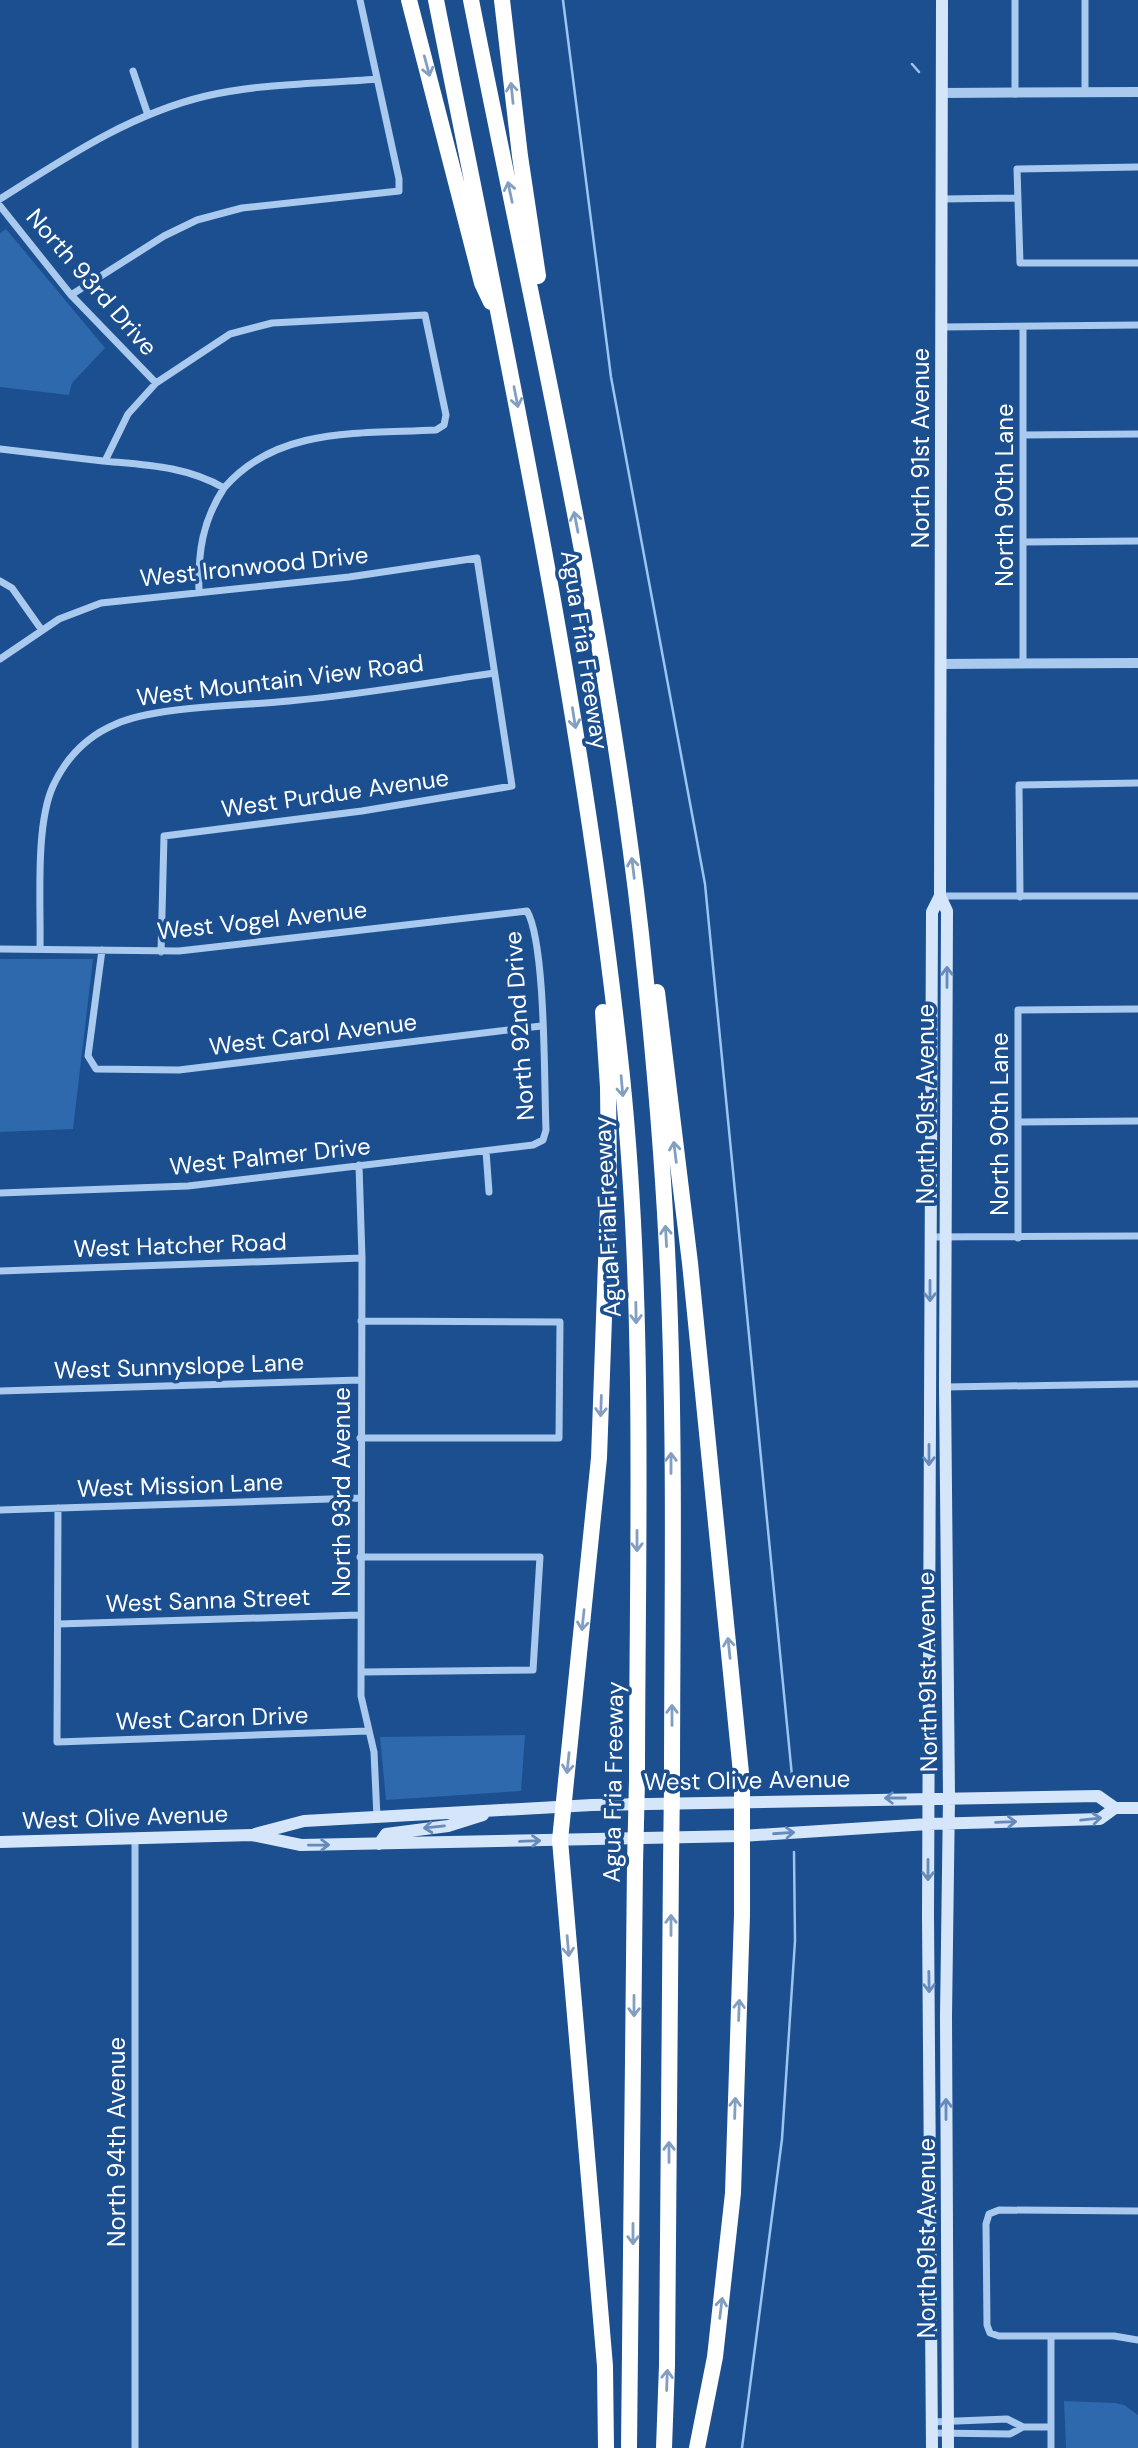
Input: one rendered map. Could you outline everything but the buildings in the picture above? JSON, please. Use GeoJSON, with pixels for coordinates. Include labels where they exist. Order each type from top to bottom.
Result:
{"type":"FeatureCollection","features":[{"type":"Feature","properties":{"kind":"highway"},"geometry":{"type":"LineString","coordinates":[[409,0],[482,283],[503,330]]}},
{"type":"Feature","properties":{"kind":"highway","name":"Agua Fria Freeway"},"geometry":{"type":"LineString","coordinates":[[436,0],[558,614],[579,751],[621,1075],[634,1226],[637,1380],[637,1780],[629,2448]]}},
{"type":"Feature","properties":{"kind":"highway","name":"Agua Fria Freeway"},"geometry":{"type":"LineString","coordinates":[[471,0],[539,331],[592,607],[619,769],[641,935],[662,1161],[670,1324],[672,1784],[664,2448]]}},
{"type":"Feature","properties":{"kind":"highway"},"geometry":{"type":"LineString","coordinates":[[502,0],[518,144],[542,295],[539,331]]}},
{"type":"Feature","properties":{"kind":"highway"},"geometry":{"type":"LineString","coordinates":[[579,751],[606,1046],[608,1257],[596,1493],[560,1840],[605,2366],[606,2448]]}},
{"type":"Feature","properties":{"kind":"highway"},"geometry":{"type":"LineString","coordinates":[[641,935],[657,991],[690,1262],[742,1800],[733,2193],[715,2357],[697,2448]]}},
{"type":"Feature","properties":{"kind":"main road","name":"North 91st Avenue"},"geometry":{"type":"LineString","coordinates":[[942,0],[940,896],[947,911],[945,1387],[949,1797],[946,2016],[948,2448]]}},
{"type":"Feature","properties":{"kind":"main road","name":"North 91st Avenue"},"geometry":{"type":"LineString","coordinates":[[932,2448],[928,1824],[930,1237],[932,912],[940,896]]}},
{"type":"Feature","properties":{"kind":"main road"},"geometry":{"type":"LineString","coordinates":[[931,1070],[946,1070]]}},
{"type":"Feature","properties":{"kind":"main road"},"geometry":{"type":"LineString","coordinates":[[930,1387],[945,1387]]}},
{"type":"Feature","properties":{"kind":"main road"},"geometry":{"type":"LineString","coordinates":[[929,1523],[946,1523]]}},
{"type":"Feature","properties":{"kind":"main road"},"geometry":{"type":"LineString","coordinates":[[929,1643],[947,1643]]}},
{"type":"Feature","properties":{"kind":"main road","name":"West Olive Avenue"},"geometry":{"type":"LineString","coordinates":[[252,1835],[304,1821],[564,1806],[742,1800],[1098,1796],[1115,1808],[1138,1808]]}},
{"type":"Feature","properties":{"kind":"main road","name":"West Olive Avenue"},"geometry":{"type":"LineString","coordinates":[[0,1842],[252,1835],[301,1845],[742,1836],[928,1824],[1100,1819],[1115,1808]]}},
{"type":"Feature","properties":{"kind":"main road"},"geometry":{"type":"LineString","coordinates":[[379,1844],[386,1834],[448,1826],[493,1811]]}},
{"type":"Feature","properties":{"kind":"street"},"geometry":{"type":"LineString","coordinates":[[71,295],[164,236],[197,220],[242,208],[391,194],[399,191],[399,179],[360,0]]}},
{"type":"Feature","properties":{"kind":"street"},"geometry":{"type":"LineString","coordinates":[[1015,0],[1015,94]]}},
{"type":"Feature","properties":{"kind":"street"},"geometry":{"type":"LineString","coordinates":[[1085,0],[1085,93]]}},
{"type":"Feature","properties":{"kind":"street"},"geometry":{"type":"LineString","coordinates":[[133,71],[148,115]]}},
{"type":"Feature","properties":{"kind":"street"},"geometry":{"type":"LineString","coordinates":[[0,200],[89,143],[148,115],[227,92],[377,79]]}},
{"type":"Feature","properties":{"kind":"street"},"geometry":{"type":"LineString","coordinates":[[942,93],[1138,92]]}},
{"type":"Feature","properties":{"kind":"street"},"geometry":{"type":"LineString","coordinates":[[1138,167],[1017,169],[1020,263],[1138,263]]}},
{"type":"Feature","properties":{"kind":"street"},"geometry":{"type":"LineString","coordinates":[[941,199],[1017,198]]}},
{"type":"Feature","properties":{"kind":"street","name":"North 93rd Drive"},"geometry":{"type":"LineString","coordinates":[[0,206],[71,295],[156,383]]}},
{"type":"Feature","properties":{"kind":"street"},"geometry":{"type":"LineString","coordinates":[[105,461],[122,423],[156,383],[219,340],[259,325],[425,315],[446,415],[444,425],[436,430],[312,438],[286,444],[254,460],[224,488],[202,532],[198,560],[199,592]]}},
{"type":"Feature","properties":{"kind":"street"},"geometry":{"type":"LineString","coordinates":[[941,327],[1138,325]]}},
{"type":"Feature","properties":{"kind":"street","name":"North 90th Lane"},"geometry":{"type":"LineString","coordinates":[[1023,327],[1023,664]]}},
{"type":"Feature","properties":{"kind":"street"},"geometry":{"type":"LineString","coordinates":[[1023,435],[1138,434]]}},
{"type":"Feature","properties":{"kind":"street"},"geometry":{"type":"LineString","coordinates":[[0,449],[178,469],[199,475],[224,488]]}},
{"type":"Feature","properties":{"kind":"street"},"geometry":{"type":"LineString","coordinates":[[1023,542],[1138,541]]}},
{"type":"Feature","properties":{"kind":"street","name":"West Ironwood Drive"},"geometry":{"type":"LineString","coordinates":[[0,659],[41,629],[101,603],[349,577],[477,558],[494,673]]}},
{"type":"Feature","properties":{"kind":"street"},"geometry":{"type":"LineString","coordinates":[[0,581],[12,588],[41,629]]}},
{"type":"Feature","properties":{"kind":"street"},"geometry":{"type":"LineString","coordinates":[[940,664],[1138,663]]}},
{"type":"Feature","properties":{"kind":"street","name":"West Mountain View Road"},"geometry":{"type":"LineString","coordinates":[[40,949],[46,805],[58,776],[79,747],[116,724],[149,715],[352,694],[494,673]]}},
{"type":"Feature","properties":{"kind":"street","name":"West Purdue Avenue"},"geometry":{"type":"LineString","coordinates":[[161,952],[164,836],[362,811],[512,786],[494,673]]}},
{"type":"Feature","properties":{"kind":"street"},"geometry":{"type":"LineString","coordinates":[[1020,897],[1019,785],[1138,783]]}},
{"type":"Feature","properties":{"kind":"street"},"geometry":{"type":"LineString","coordinates":[[940,896],[1138,896]]}},
{"type":"Feature","properties":{"kind":"street","name":"West Vogel Avenue"},"geometry":{"type":"LineString","coordinates":[[0,949],[161,952],[527,911]]}},
{"type":"Feature","properties":{"kind":"street","name":"North 92nd Drive"},"geometry":{"type":"LineString","coordinates":[[527,911],[536,948],[546,1130],[543,1140]]}},
{"type":"Feature","properties":{"kind":"street","name":"West Carol Avenue"},"geometry":{"type":"LineString","coordinates":[[102,950],[88,1056],[90,1064],[96,1069],[179,1070],[541,1026]]}},
{"type":"Feature","properties":{"kind":"street","name":"North 90th Lane"},"geometry":{"type":"LineString","coordinates":[[1018,1238],[1018,1010],[1138,1009]]}},
{"type":"Feature","properties":{"kind":"street"},"geometry":{"type":"LineString","coordinates":[[1019,1122],[1138,1121]]}},
{"type":"Feature","properties":{"kind":"street","name":"West Palmer Drive"},"geometry":{"type":"LineString","coordinates":[[0,1193],[188,1186],[486,1151],[543,1140]]}},
{"type":"Feature","properties":{"kind":"street"},"geometry":{"type":"LineString","coordinates":[[486,1151],[489,1192]]}},
{"type":"Feature","properties":{"kind":"street","name":"North 93rd Avenue"},"geometry":{"type":"LineString","coordinates":[[359,1165],[362,1258],[359,1438],[362,1710],[374,1752],[377,1817]]}},
{"type":"Feature","properties":{"kind":"street"},"geometry":{"type":"LineString","coordinates":[[930,1237],[1138,1236]]}},
{"type":"Feature","properties":{"kind":"street","name":"West Hatcher Road"},"geometry":{"type":"LineString","coordinates":[[0,1271],[362,1258]]}},
{"type":"Feature","properties":{"kind":"street"},"geometry":{"type":"LineString","coordinates":[[359,1438],[559,1438],[560,1322],[360,1321]]}},
{"type":"Feature","properties":{"kind":"street","name":"West Sunnyslope Lane"},"geometry":{"type":"LineString","coordinates":[[0,1391],[360,1380]]}},
{"type":"Feature","properties":{"kind":"street"},"geometry":{"type":"LineString","coordinates":[[945,1387],[1138,1384]]}},
{"type":"Feature","properties":{"kind":"street","name":"West Mission Lane"},"geometry":{"type":"LineString","coordinates":[[0,1510],[360,1498]]}},
{"type":"Feature","properties":{"kind":"street"},"geometry":{"type":"LineString","coordinates":[[58,1508],[58,1624]]}},
{"type":"Feature","properties":{"kind":"street"},"geometry":{"type":"LineString","coordinates":[[360,1556],[540,1557],[533,1670],[362,1672]]}},
{"type":"Feature","properties":{"kind":"street","name":"West Sanna Street"},"geometry":{"type":"LineString","coordinates":[[58,1624],[360,1615]]}},
{"type":"Feature","properties":{"kind":"street","name":"West Caron Drive"},"geometry":{"type":"LineString","coordinates":[[58,1624],[57,1742],[368,1731]]}},
{"type":"Feature","properties":{"kind":"street","name":"North 94th Avenue"},"geometry":{"type":"LineString","coordinates":[[135,1837],[135,2448]]}},
{"type":"Feature","properties":{"kind":"street"},"geometry":{"type":"LineString","coordinates":[[1138,2211],[999,2210],[989,2214],[986,2224],[987,2325],[990,2333],[999,2336],[1114,2336],[1138,2340]]}},
{"type":"Feature","properties":{"kind":"street"},"geometry":{"type":"LineString","coordinates":[[1051,2336],[1051,2448]]}},
{"type":"Feature","properties":{"kind":"street"},"geometry":{"type":"LineString","coordinates":[[932,2428],[1007,2418],[1023,2427]]}},
{"type":"Feature","properties":{"kind":"street"},"geometry":{"type":"LineString","coordinates":[[948,2427],[1010,2434],[1023,2427],[1051,2427]]}},
{"type":"Feature","properties":{"kind":"shaded area"},"geometry":{"type":"Polygon","coordinates":[[[6,229],[105,348],[72,383],[69,395],[0,387],[0,233],[6,229]]]}},
{"type":"Feature","properties":{"kind":"shaded area"},"geometry":{"type":"Polygon","coordinates":[[[0,959],[93,959],[73,1129],[0,1132],[0,959]]]}},
{"type":"Feature","properties":{"kind":"shaded area"},"geometry":{"type":"Polygon","coordinates":[[[525,1735],[521,1791],[386,1800],[380,1737],[525,1735]]]}},
{"type":"Feature","properties":{"kind":"shaded area"},"geometry":{"type":"Polygon","coordinates":[[[1064,2401],[1124,2405],[1138,2415],[1138,2448],[1066,2448],[1064,2401]]]}},
{"type":"Feature","properties":{"kind":"waterway"},"geometry":{"type":"LineString","coordinates":[[563,0],[611,377],[705,884],[792,1776]]}},
{"type":"Feature","properties":{"kind":"waterway"},"geometry":{"type":"LineString","coordinates":[[912,64],[919,72]]}},
{"type":"Feature","properties":{"kind":"waterway"},"geometry":{"type":"LineString","coordinates":[[742,2448],[782,2139],[795,1941],[794,1852]]}}]}
